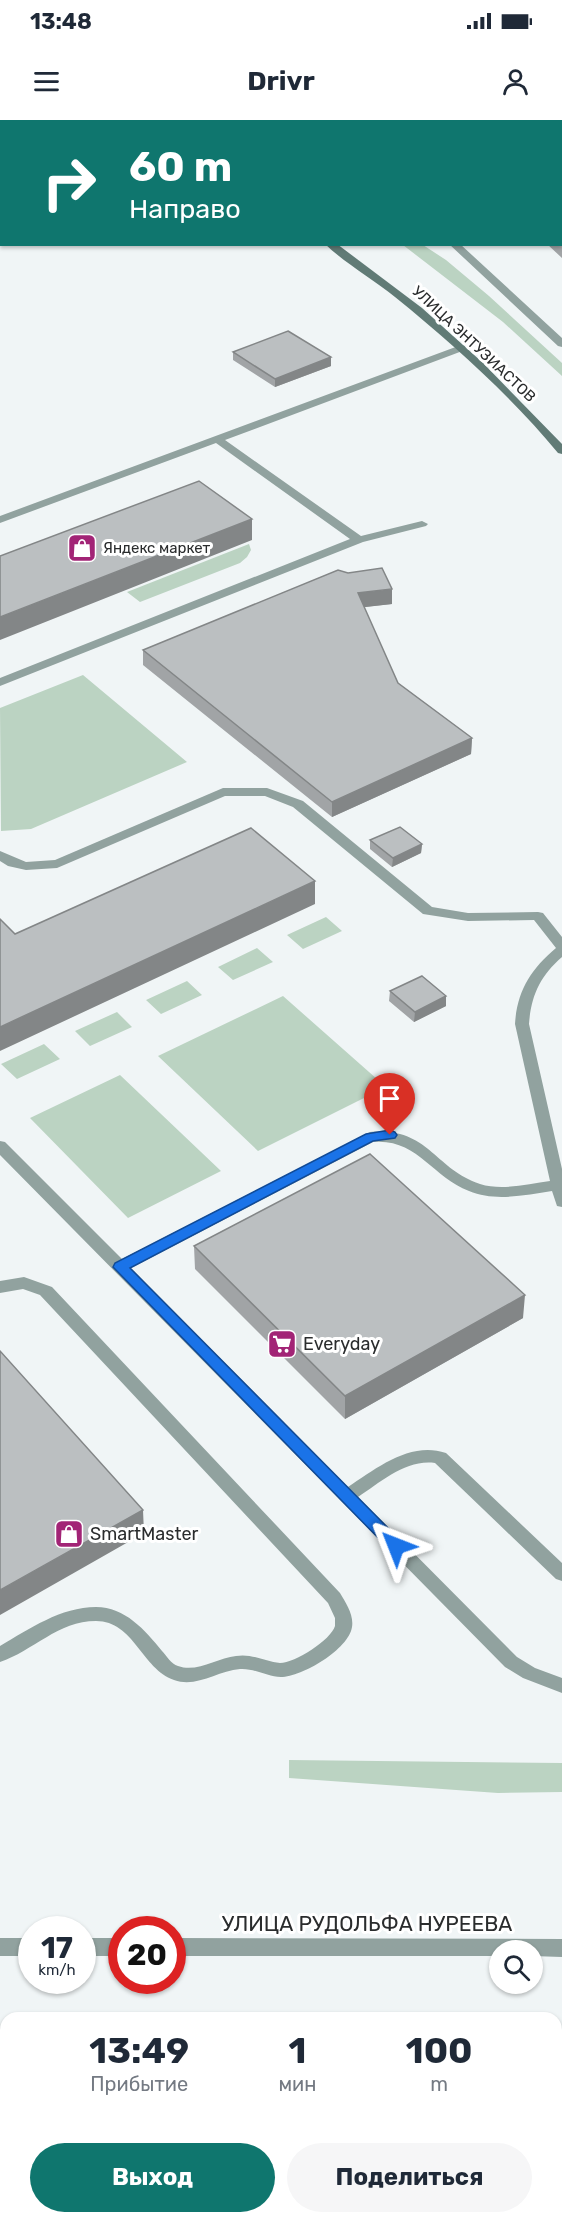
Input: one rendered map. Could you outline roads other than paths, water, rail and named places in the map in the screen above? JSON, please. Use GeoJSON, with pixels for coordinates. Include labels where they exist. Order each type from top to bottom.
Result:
{"type":"FeatureCollection","features":[{"type":"Feature","properties":{"kind":"main road","name":"УЛИЦА ЭНТУЗИАСТОВ"},"geometry":{"type":"LineString","coordinates":[[333,246],[402,297],[461,348],[546,431],[562,451]]}},
{"type":"Feature","properties":{"kind":"street"},"geometry":{"type":"LineString","coordinates":[[456,246],[562,344]]}},
{"type":"Feature","properties":{"kind":"street"},"geometry":{"type":"LineString","coordinates":[[0,520],[461,348]]}},
{"type":"Feature","properties":{"kind":"street"},"geometry":{"type":"LineString","coordinates":[[217,439],[359,540]]}},
{"type":"Feature","properties":{"kind":"street"},"geometry":{"type":"LineString","coordinates":[[0,682],[359,540],[422,524]]}},
{"type":"Feature","properties":{"kind":"street"},"geometry":{"type":"LineString","coordinates":[[0,855],[13,863],[26,866],[57,864],[223,792],[267,792],[298,804],[428,911],[468,917],[538,916],[562,948],[533,977],[525,993],[522,1024],[562,1203]]}},
{"type":"Feature","properties":{"kind":"street"},"geometry":{"type":"LineString","coordinates":[[120,1267],[370,1137],[381,1135],[402,1137],[412,1142],[453,1177],[478,1189],[495,1191],[558,1185]]}},
{"type":"Feature","properties":{"kind":"street"},"geometry":{"type":"LineString","coordinates":[[0,1146],[511,1662],[529,1673],[562,1686]]}},
{"type":"Feature","properties":{"kind":"street"},"geometry":{"type":"LineString","coordinates":[[0,1287],[24,1283],[46,1291],[334,1599],[344,1623],[338,1641],[292,1669],[283,1670],[270,1670],[254,1662],[244,1661],[198,1675],[175,1674],[167,1669],[130,1626],[114,1618],[98,1614],[78,1615],[59,1621],[0,1655]]}},
{"type":"Feature","properties":{"kind":"street"},"geometry":{"type":"LineString","coordinates":[[347,1496],[410,1459],[430,1455],[440,1457],[562,1574]]}},
{"type":"Feature","properties":{"kind":"street"},"geometry":{"type":"LineString","coordinates":[[0,1947],[18,1947]]}},
{"type":"Feature","properties":{"kind":"street","name":"УЛИЦА РУДОЛЬФА НУРЕЕВА"},"geometry":{"type":"LineString","coordinates":[[186,1947],[562,1948]]}},
{"type":"Feature","properties":{"kind":"place","name":"Яндекс маркет"},"geometry":{"type":"Point","coordinates":[82,548]}},
{"type":"Feature","properties":{"kind":"place","name":"Everyday"},"geometry":{"type":"Point","coordinates":[282,1344]}},
{"type":"Feature","properties":{"kind":"place","name":"SmartMaster"},"geometry":{"type":"Point","coordinates":[69,1534]}}]}
